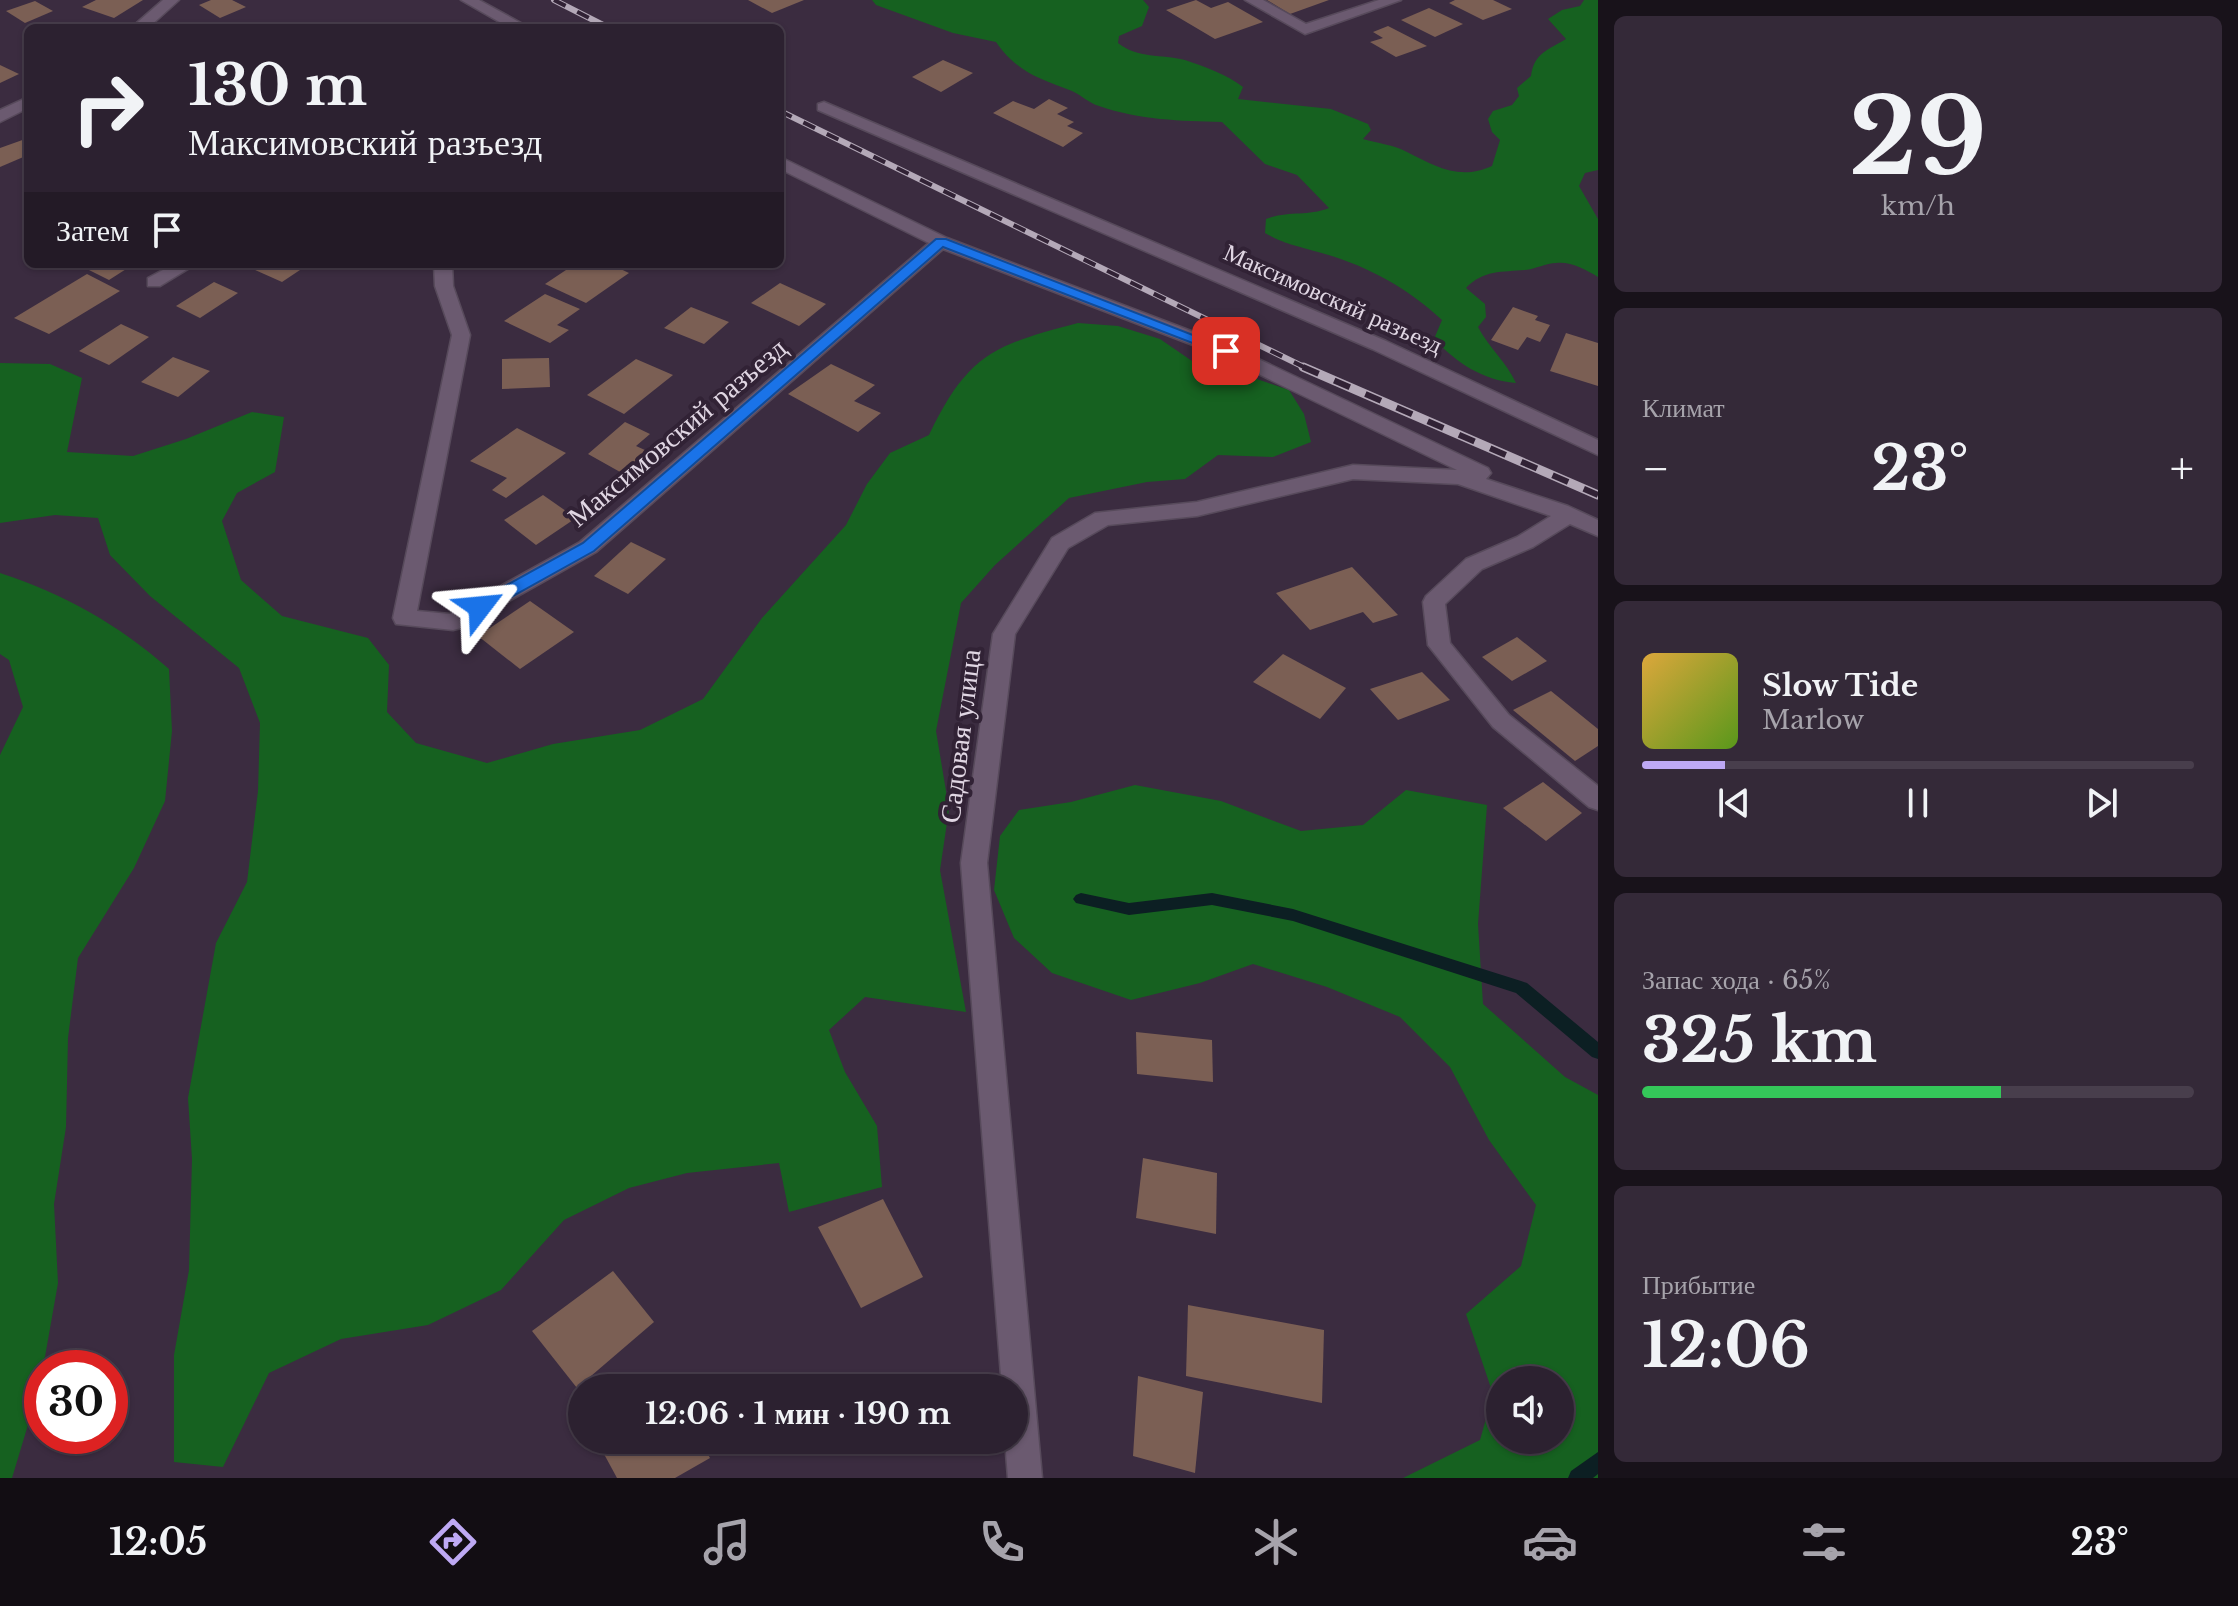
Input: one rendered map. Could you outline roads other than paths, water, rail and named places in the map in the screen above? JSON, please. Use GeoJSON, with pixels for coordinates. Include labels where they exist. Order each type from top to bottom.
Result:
{"type":"FeatureCollection","features":[{"type":"Feature","properties":{"kind":"street"},"geometry":{"type":"LineString","coordinates":[[144,24],[172,0]]}},
{"type":"Feature","properties":{"kind":"street"},"geometry":{"type":"LineString","coordinates":[[1252,0],[1305,29],[1394,0]]}},
{"type":"Feature","properties":{"kind":"street"},"geometry":{"type":"LineString","coordinates":[[470,1],[481,24]]}},
{"type":"Feature","properties":{"kind":"street"},"geometry":{"type":"LineString","coordinates":[[470,1],[514,24]]}},
{"type":"Feature","properties":{"kind":"street"},"geometry":{"type":"LineString","coordinates":[[0,117],[24,104]]}},
{"type":"Feature","properties":{"kind":"street","name":"Максимовский разъезд"},"geometry":{"type":"LineString","coordinates":[[824,107],[1379,345],[1598,448]]}},
{"type":"Feature","properties":{"kind":"street"},"geometry":{"type":"LineString","coordinates":[[784,164],[941,242],[1226,351],[1598,529]]}},
{"type":"Feature","properties":{"kind":"street","name":"Максимовский разъезд"},"geometry":{"type":"LineString","coordinates":[[443,268],[444,286],[461,335],[404,618],[453,622],[588,547],[941,242]]}},
{"type":"Feature","properties":{"kind":"street"},"geometry":{"type":"LineString","coordinates":[[154,282],[180,268]]}},
{"type":"Feature","properties":{"kind":"street","name":"Садовая улица"},"geometry":{"type":"LineString","coordinates":[[1025,1478],[974,863],[1004,634],[1060,543],[1103,518],[1197,509],[1278,487],[1353,472],[1460,477],[1569,515]]}},
{"type":"Feature","properties":{"kind":"street"},"geometry":{"type":"LineString","coordinates":[[1569,515],[1525,542],[1474,564],[1434,602],[1439,645],[1501,721],[1598,800]]}},
{"type":"Feature","properties":{"kind":"waterway"},"geometry":{"type":"LineString","coordinates":[[1081,899],[1129,909],[1212,899],[1293,915],[1521,988],[1598,1052]]}},
{"type":"Feature","properties":{"kind":"waterway"},"geometry":{"type":"LineString","coordinates":[[1578,1478],[1598,1462]]}},
{"type":"Feature","properties":{"kind":"railway"},"geometry":{"type":"LineString","coordinates":[[554,0],[601,24]]}},
{"type":"Feature","properties":{"kind":"railway"},"geometry":{"type":"LineString","coordinates":[[784,113],[1308,369]]}},
{"type":"Feature","properties":{"kind":"railway"},"geometry":{"type":"LineString","coordinates":[[1303,367],[1598,495]]}}]}
